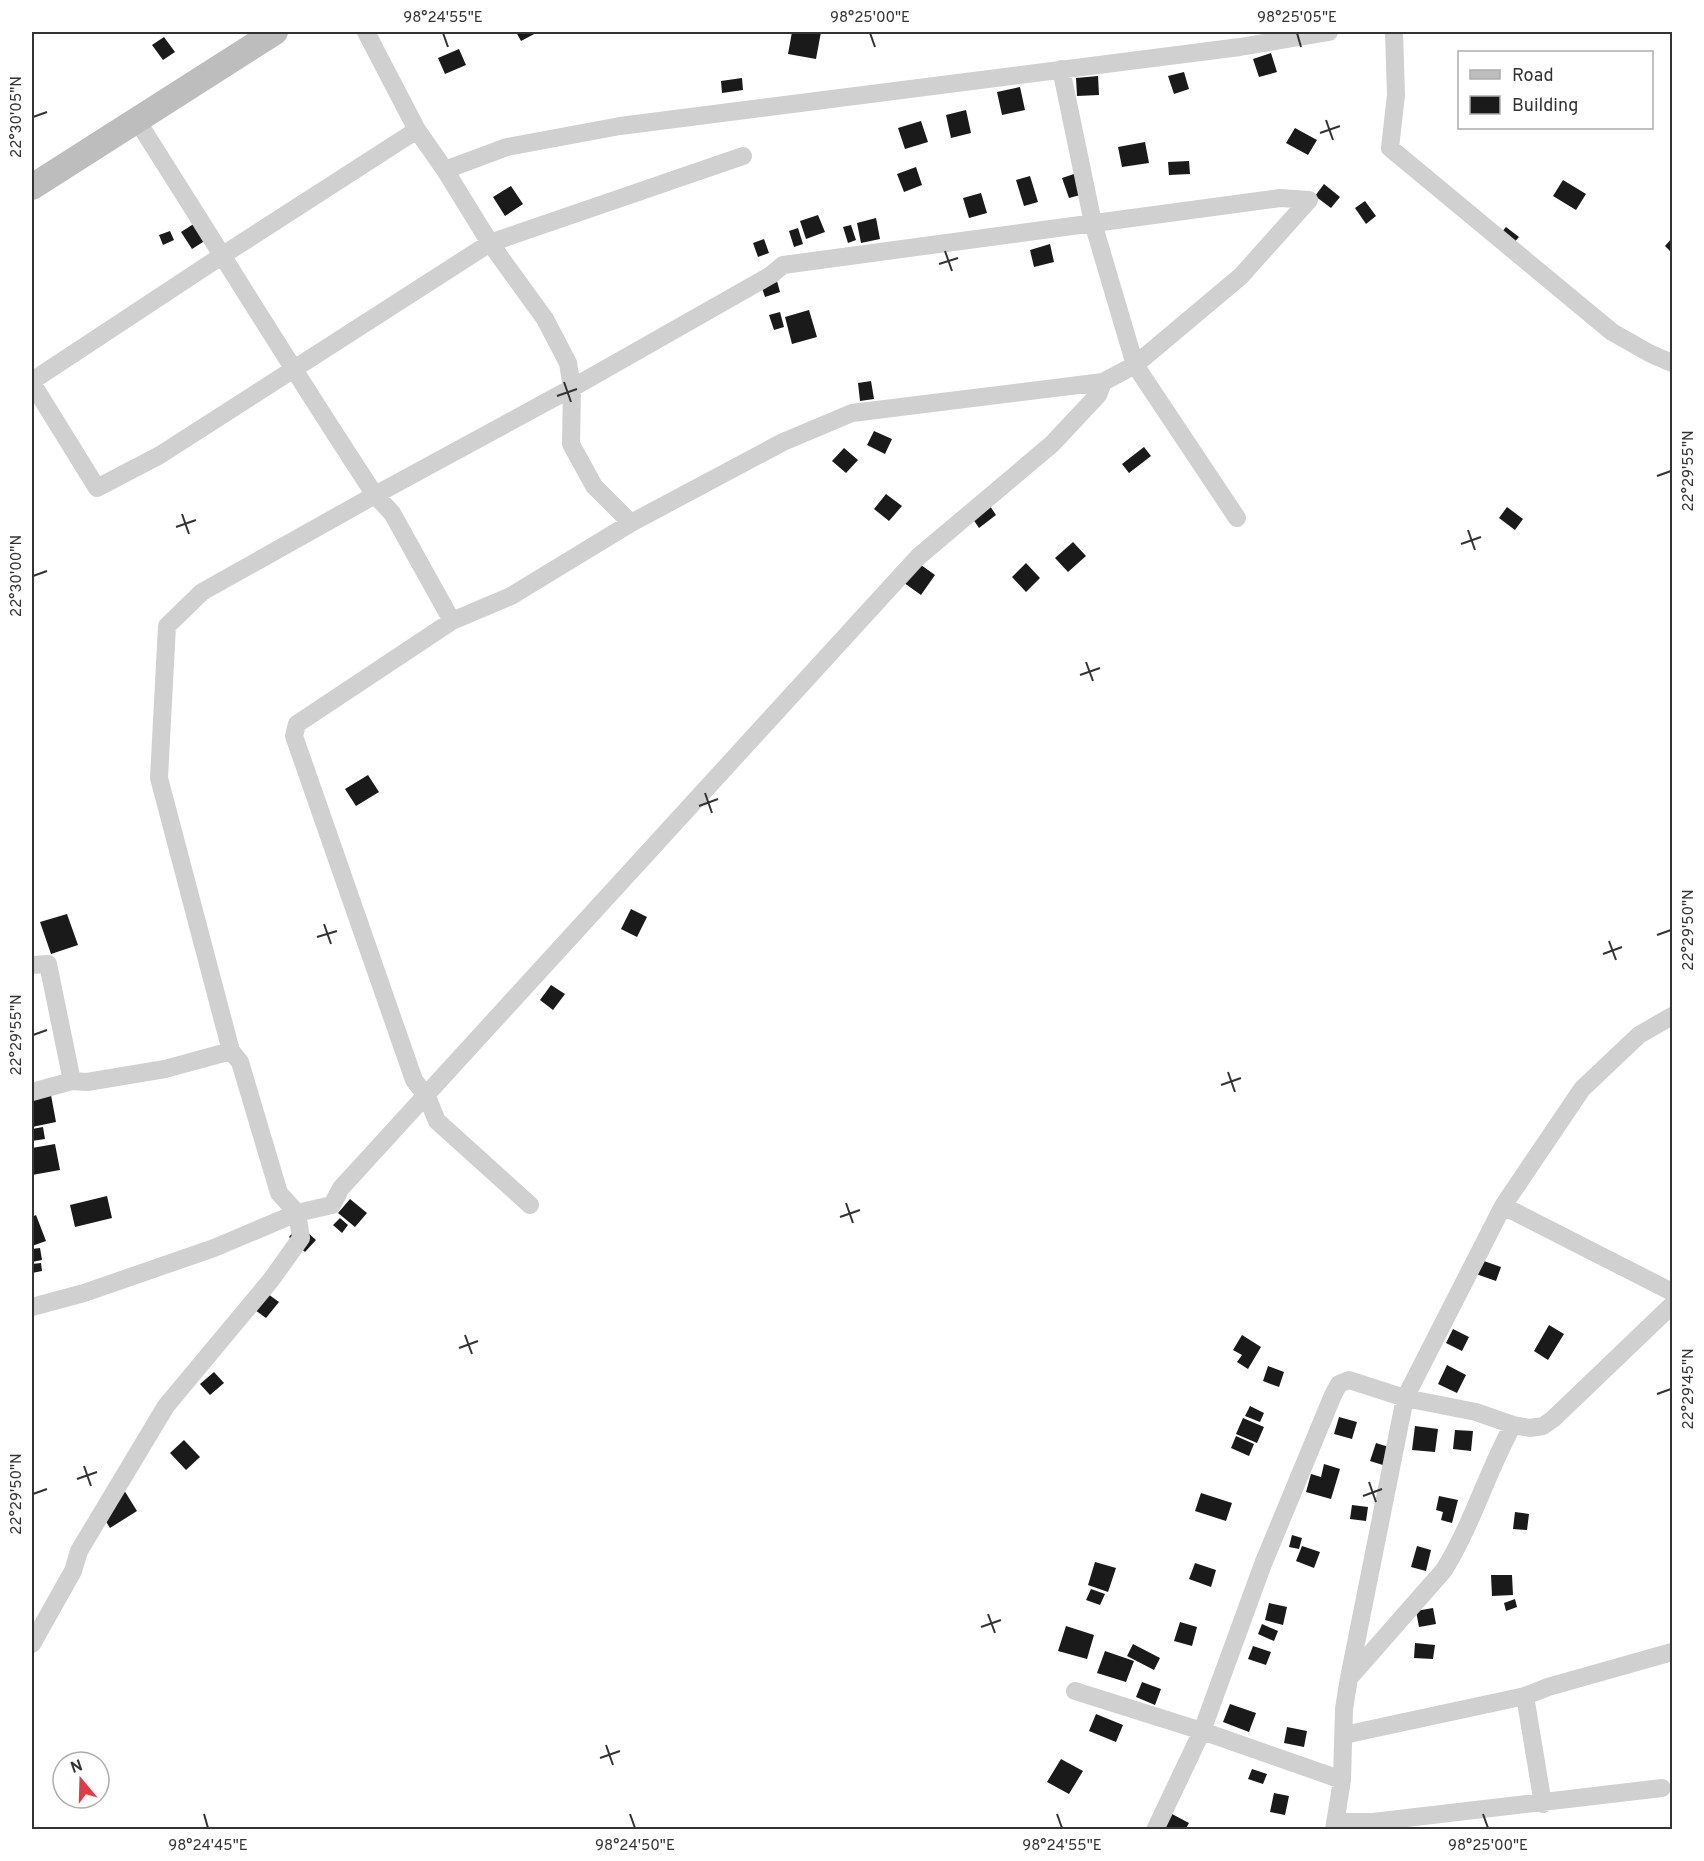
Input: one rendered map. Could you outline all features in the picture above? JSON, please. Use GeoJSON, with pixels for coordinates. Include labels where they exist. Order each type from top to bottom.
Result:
{"type":"FeatureCollection","features":[{"type":"Feature","properties":{"kind":"street"},"geometry":{"type":"LineString","coordinates":[[32,187],[275,32]]}},
{"type":"Feature","properties":{"kind":"street"},"geometry":{"type":"LineString","coordinates":[[366,32],[417,130],[445,170],[490,243],[544,319],[568,363],[572,388],[571,444],[594,486],[631,523]]}},
{"type":"Feature","properties":{"kind":"street"},"geometry":{"type":"LineString","coordinates":[[445,170],[507,147],[620,126],[1240,47],[1329,32]]}},
{"type":"Feature","properties":{"kind":"street"},"geometry":{"type":"LineString","coordinates":[[1394,32],[1396,95],[1390,148],[1611,332],[1672,363]]}},
{"type":"Feature","properties":{"kind":"street"},"geometry":{"type":"LineString","coordinates":[[1061,69],[1093,223],[1135,365],[1237,518]]}},
{"type":"Feature","properties":{"kind":"street"},"geometry":{"type":"LineString","coordinates":[[136,119],[223,255],[291,369],[375,495],[392,513],[453,621]]}},
{"type":"Feature","properties":{"kind":"street"},"geometry":{"type":"LineString","coordinates":[[417,130],[32,382],[97,488],[159,455],[490,243],[743,156]]}},
{"type":"Feature","properties":{"kind":"street"},"geometry":{"type":"LineString","coordinates":[[32,1644],[73,1571],[79,1551],[166,1406],[271,1280],[301,1238],[297,1214],[279,1193],[240,1062],[231,1051],[159,778],[167,626],[202,592],[572,388],[771,275],[783,265],[1280,198],[1309,200],[1241,276],[1135,365],[1103,382],[852,413],[783,442],[631,523],[512,596],[453,621],[297,724],[294,736],[414,1080],[427,1097],[437,1121],[530,1205]]}},
{"type":"Feature","properties":{"kind":"street"},"geometry":{"type":"LineString","coordinates":[[32,1307],[84,1293],[214,1248],[297,1214],[332,1205],[341,1188],[427,1097],[918,557],[1052,444],[1098,395],[1103,382]]}},
{"type":"Feature","properties":{"kind":"street"},"geometry":{"type":"LineString","coordinates":[[32,965],[48,964],[72,1081]]}},
{"type":"Feature","properties":{"kind":"street"},"geometry":{"type":"LineString","coordinates":[[1662,1788],[1543,1804],[1334,1826],[1342,1780],[1344,1708],[1405,1398],[1503,1206],[1582,1089],[1639,1035],[1672,1016]]}},
{"type":"Feature","properties":{"kind":"street"},"geometry":{"type":"LineString","coordinates":[[32,1092],[72,1081],[87,1082],[165,1069],[231,1051]]}},
{"type":"Feature","properties":{"kind":"street"},"geometry":{"type":"LineString","coordinates":[[1155,1830],[1202,1731],[1263,1564],[1339,1384],[1349,1380],[1405,1398],[1476,1412],[1513,1425],[1530,1428],[1543,1426],[1672,1304],[1503,1206]]}},
{"type":"Feature","properties":{"kind":"street"},"geometry":{"type":"LineString","coordinates":[[1349,1678],[1444,1570],[1455,1552],[1497,1453],[1513,1425]]}},
{"type":"Feature","properties":{"kind":"street"},"geometry":{"type":"LineString","coordinates":[[1344,1735],[1525,1696],[1548,1687],[1672,1652]]}},
{"type":"Feature","properties":{"kind":"street"},"geometry":{"type":"LineString","coordinates":[[1075,1691],[1202,1731],[1342,1780]]}},
{"type":"Feature","properties":{"kind":"street"},"geometry":{"type":"LineString","coordinates":[[1525,1696],[1543,1804]]}},
{"type":"Feature","properties":{"kind":"building"},"geometry":{"type":"Polygon","coordinates":[[[516,32],[538,32],[521,41],[516,32]]]}},
{"type":"Feature","properties":{"kind":"building"},"geometry":{"type":"Polygon","coordinates":[[[792,32],[821,32],[816,59],[788,54],[792,32]]]}},
{"type":"Feature","properties":{"kind":"building"},"geometry":{"type":"Polygon","coordinates":[[[164,37],[175,52],[163,60],[152,45],[164,37]]]}},
{"type":"Feature","properties":{"kind":"building"},"geometry":{"type":"Polygon","coordinates":[[[459,49],[466,65],[445,74],[438,58],[459,49]]]}},
{"type":"Feature","properties":{"kind":"building"},"geometry":{"type":"Polygon","coordinates":[[[1271,53],[1277,72],[1259,77],[1253,59],[1271,53]]]}},
{"type":"Feature","properties":{"kind":"building"},"geometry":{"type":"Polygon","coordinates":[[[1184,72],[1189,89],[1174,94],[1168,76],[1184,72]]]}},
{"type":"Feature","properties":{"kind":"building"},"geometry":{"type":"Polygon","coordinates":[[[1098,76],[1099,95],[1077,96],[1076,78],[1098,76]]]}},
{"type":"Feature","properties":{"kind":"building"},"geometry":{"type":"Polygon","coordinates":[[[742,78],[743,90],[722,93],[721,81],[742,78]]]}},
{"type":"Feature","properties":{"kind":"building"},"geometry":{"type":"Polygon","coordinates":[[[1020,87],[1025,110],[1002,115],[997,92],[1020,87]]]}},
{"type":"Feature","properties":{"kind":"building"},"geometry":{"type":"Polygon","coordinates":[[[966,110],[971,133],[951,138],[946,115],[966,110]]]}},
{"type":"Feature","properties":{"kind":"building"},"geometry":{"type":"Polygon","coordinates":[[[921,121],[928,142],[905,149],[898,128],[921,121]]]}},
{"type":"Feature","properties":{"kind":"building"},"geometry":{"type":"Polygon","coordinates":[[[1295,128],[1317,140],[1308,155],[1286,143],[1295,128]]]}},
{"type":"Feature","properties":{"kind":"building"},"geometry":{"type":"Polygon","coordinates":[[[1145,142],[1149,163],[1122,167],[1118,147],[1145,142]]]}},
{"type":"Feature","properties":{"kind":"building"},"geometry":{"type":"Polygon","coordinates":[[[1189,161],[1190,174],[1169,175],[1168,162],[1189,161]]]}},
{"type":"Feature","properties":{"kind":"building"},"geometry":{"type":"Polygon","coordinates":[[[916,167],[922,185],[904,192],[897,174],[916,167]]]}},
{"type":"Feature","properties":{"kind":"building"},"geometry":{"type":"Polygon","coordinates":[[[1077,173],[1084,194],[1069,198],[1062,178],[1077,173]]]}},
{"type":"Feature","properties":{"kind":"building"},"geometry":{"type":"Polygon","coordinates":[[[1030,176],[1038,202],[1024,206],[1016,180],[1030,176]]]}},
{"type":"Feature","properties":{"kind":"building"},"geometry":{"type":"Polygon","coordinates":[[[1563,180],[1586,194],[1576,210],[1553,196],[1563,180]]]}},
{"type":"Feature","properties":{"kind":"building"},"geometry":{"type":"Polygon","coordinates":[[[1324,184],[1340,197],[1331,208],[1315,196],[1324,184]]]}},
{"type":"Feature","properties":{"kind":"building"},"geometry":{"type":"Polygon","coordinates":[[[511,186],[523,204],[505,216],[493,197],[511,186]]]}},
{"type":"Feature","properties":{"kind":"building"},"geometry":{"type":"Polygon","coordinates":[[[981,193],[987,213],[969,218],[963,198],[981,193]]]}},
{"type":"Feature","properties":{"kind":"building"},"geometry":{"type":"Polygon","coordinates":[[[1365,201],[1376,216],[1366,224],[1355,208],[1365,201]]]}},
{"type":"Feature","properties":{"kind":"building"},"geometry":{"type":"Polygon","coordinates":[[[818,215],[825,232],[806,239],[800,221],[818,215]]]}},
{"type":"Feature","properties":{"kind":"building"},"geometry":{"type":"Polygon","coordinates":[[[203,218],[214,235],[192,249],[181,232],[203,218]]]}},
{"type":"Feature","properties":{"kind":"building"},"geometry":{"type":"Polygon","coordinates":[[[876,218],[880,239],[861,243],[857,223],[876,218]]]}},
{"type":"Feature","properties":{"kind":"building"},"geometry":{"type":"Polygon","coordinates":[[[851,225],[856,240],[848,243],[843,227],[851,225]]]}},
{"type":"Feature","properties":{"kind":"building"},"geometry":{"type":"Polygon","coordinates":[[[1506,227],[1519,237],[1505,253],[1493,243],[1506,227]]]}},
{"type":"Feature","properties":{"kind":"building"},"geometry":{"type":"Polygon","coordinates":[[[798,228],[803,244],[794,247],[789,231],[798,228]]]}},
{"type":"Feature","properties":{"kind":"building"},"geometry":{"type":"Polygon","coordinates":[[[170,231],[174,240],[163,245],[159,235],[170,231]]]}},
{"type":"Feature","properties":{"kind":"building"},"geometry":{"type":"Polygon","coordinates":[[[1672,238],[1672,253],[1665,246],[1672,238]]]}},
{"type":"Feature","properties":{"kind":"building"},"geometry":{"type":"Polygon","coordinates":[[[764,239],[769,253],[758,257],[753,243],[764,239]]]}},
{"type":"Feature","properties":{"kind":"building"},"geometry":{"type":"Polygon","coordinates":[[[1050,244],[1054,262],[1034,267],[1030,250],[1050,244]]]}},
{"type":"Feature","properties":{"kind":"building"},"geometry":{"type":"Polygon","coordinates":[[[777,281],[780,292],[765,297],[761,285],[777,281]]]}},
{"type":"Feature","properties":{"kind":"building"},"geometry":{"type":"Polygon","coordinates":[[[809,310],[817,337],[792,344],[785,317],[809,310]]]}},
{"type":"Feature","properties":{"kind":"building"},"geometry":{"type":"Polygon","coordinates":[[[780,312],[784,327],[774,330],[769,315],[780,312]]]}},
{"type":"Feature","properties":{"kind":"building"},"geometry":{"type":"Polygon","coordinates":[[[871,381],[874,399],[860,401],[858,383],[871,381]]]}},
{"type":"Feature","properties":{"kind":"building"},"geometry":{"type":"Polygon","coordinates":[[[874,431],[892,439],[885,454],[867,445],[874,431]]]}},
{"type":"Feature","properties":{"kind":"building"},"geometry":{"type":"Polygon","coordinates":[[[1144,447],[1151,456],[1129,473],[1122,464],[1144,447]]]}},
{"type":"Feature","properties":{"kind":"building"},"geometry":{"type":"Polygon","coordinates":[[[844,448],[858,460],[846,473],[832,461],[844,448]]]}},
{"type":"Feature","properties":{"kind":"building"},"geometry":{"type":"Polygon","coordinates":[[[886,494],[902,506],[889,521],[874,509],[886,494]]]}},
{"type":"Feature","properties":{"kind":"building"},"geometry":{"type":"Polygon","coordinates":[[[986,500],[996,515],[979,528],[969,513],[986,500]]]}},
{"type":"Feature","properties":{"kind":"building"},"geometry":{"type":"Polygon","coordinates":[[[1507,507],[1523,519],[1515,530],[1499,518],[1507,507]]]}},
{"type":"Feature","properties":{"kind":"building"},"geometry":{"type":"Polygon","coordinates":[[[1073,542],[1086,556],[1068,572],[1055,558],[1073,542]]]}},
{"type":"Feature","properties":{"kind":"building"},"geometry":{"type":"Polygon","coordinates":[[[914,560],[935,575],[921,595],[900,580],[914,560]]]}},
{"type":"Feature","properties":{"kind":"building"},"geometry":{"type":"Polygon","coordinates":[[[1026,563],[1040,578],[1026,592],[1012,577],[1026,563]]]}},
{"type":"Feature","properties":{"kind":"building"},"geometry":{"type":"Polygon","coordinates":[[[368,775],[379,792],[356,806],[345,789],[368,775]]]}},
{"type":"Feature","properties":{"kind":"building"},"geometry":{"type":"Polygon","coordinates":[[[631,909],[647,917],[637,937],[621,929],[631,909]]]}},
{"type":"Feature","properties":{"kind":"building"},"geometry":{"type":"Polygon","coordinates":[[[67,914],[78,945],[51,954],[40,922],[67,914]]]}},
{"type":"Feature","properties":{"kind":"building"},"geometry":{"type":"Polygon","coordinates":[[[551,985],[565,994],[553,1010],[540,1000],[551,985]]]}},
{"type":"Feature","properties":{"kind":"building"},"geometry":{"type":"Polygon","coordinates":[[[51,1095],[56,1122],[32,1127],[32,1098],[51,1095]]]}},
{"type":"Feature","properties":{"kind":"building"},"geometry":{"type":"Polygon","coordinates":[[[43,1127],[45,1139],[32,1141],[32,1129],[43,1127]]]}},
{"type":"Feature","properties":{"kind":"building"},"geometry":{"type":"Polygon","coordinates":[[[55,1144],[60,1170],[32,1175],[32,1148],[55,1144]]]}},
{"type":"Feature","properties":{"kind":"building"},"geometry":{"type":"Polygon","coordinates":[[[107,1196],[112,1218],[75,1227],[70,1205],[107,1196]]]}},
{"type":"Feature","properties":{"kind":"building"},"geometry":{"type":"Polygon","coordinates":[[[350,1199],[367,1213],[355,1227],[338,1213],[350,1199]]]}},
{"type":"Feature","properties":{"kind":"building"},"geometry":{"type":"Polygon","coordinates":[[[36,1215],[46,1241],[32,1246],[32,1217],[36,1215]]]}},
{"type":"Feature","properties":{"kind":"building"},"geometry":{"type":"Polygon","coordinates":[[[340,1218],[348,1225],[342,1233],[333,1225],[340,1218]]]}},
{"type":"Feature","properties":{"kind":"building"},"geometry":{"type":"Polygon","coordinates":[[[299,1225],[316,1240],[305,1252],[289,1237],[299,1225]]]}},
{"type":"Feature","properties":{"kind":"building"},"geometry":{"type":"Polygon","coordinates":[[[40,1248],[42,1260],[32,1262],[32,1249],[40,1248]]]}},
{"type":"Feature","properties":{"kind":"building"},"geometry":{"type":"Polygon","coordinates":[[[1481,1260],[1501,1267],[1496,1281],[1476,1274],[1481,1260]]]}},
{"type":"Feature","properties":{"kind":"building"},"geometry":{"type":"Polygon","coordinates":[[[41,1263],[42,1271],[32,1273],[32,1264],[41,1263]]]}},
{"type":"Feature","properties":{"kind":"building"},"geometry":{"type":"Polygon","coordinates":[[[268,1294],[279,1302],[266,1318],[255,1310],[268,1294]]]}},
{"type":"Feature","properties":{"kind":"building"},"geometry":{"type":"Polygon","coordinates":[[[1549,1325],[1564,1334],[1548,1360],[1534,1351],[1549,1325]]]}},
{"type":"Feature","properties":{"kind":"building"},"geometry":{"type":"Polygon","coordinates":[[[1453,1329],[1469,1337],[1462,1351],[1446,1343],[1453,1329]]]}},
{"type":"Feature","properties":{"kind":"building"},"geometry":{"type":"Polygon","coordinates":[[[1242,1335],[1261,1347],[1248,1369],[1237,1362],[1242,1355],[1233,1350],[1242,1335]]]}},
{"type":"Feature","properties":{"kind":"building"},"geometry":{"type":"Polygon","coordinates":[[[1447,1365],[1466,1375],[1457,1393],[1438,1384],[1447,1365]]]}},
{"type":"Feature","properties":{"kind":"building"},"geometry":{"type":"Polygon","coordinates":[[[1268,1366],[1284,1372],[1279,1387],[1263,1381],[1268,1366]]]}},
{"type":"Feature","properties":{"kind":"building"},"geometry":{"type":"Polygon","coordinates":[[[214,1372],[224,1383],[210,1395],[200,1384],[214,1372]]]}},
{"type":"Feature","properties":{"kind":"building"},"geometry":{"type":"Polygon","coordinates":[[[1250,1406],[1264,1413],[1260,1422],[1245,1416],[1250,1406]]]}},
{"type":"Feature","properties":{"kind":"building"},"geometry":{"type":"Polygon","coordinates":[[[1339,1417],[1357,1422],[1352,1439],[1334,1434],[1339,1417]]]}},
{"type":"Feature","properties":{"kind":"building"},"geometry":{"type":"Polygon","coordinates":[[[1243,1418],[1264,1427],[1257,1443],[1236,1434],[1243,1418]]]}},
{"type":"Feature","properties":{"kind":"building"},"geometry":{"type":"Polygon","coordinates":[[[1415,1426],[1438,1429],[1435,1452],[1412,1450],[1415,1426]]]}},
{"type":"Feature","properties":{"kind":"building"},"geometry":{"type":"Polygon","coordinates":[[[1455,1430],[1473,1431],[1471,1451],[1453,1449],[1455,1430]]]}},
{"type":"Feature","properties":{"kind":"building"},"geometry":{"type":"Polygon","coordinates":[[[1236,1436],[1254,1444],[1249,1456],[1231,1448],[1236,1436]]]}},
{"type":"Feature","properties":{"kind":"building"},"geometry":{"type":"Polygon","coordinates":[[[184,1440],[200,1457],[186,1470],[170,1453],[184,1440]]]}},
{"type":"Feature","properties":{"kind":"building"},"geometry":{"type":"Polygon","coordinates":[[[1376,1443],[1392,1448],[1386,1466],[1370,1461],[1376,1443]]]}},
{"type":"Feature","properties":{"kind":"building"},"geometry":{"type":"Polygon","coordinates":[[[1324,1464],[1340,1469],[1331,1499],[1306,1492],[1311,1474],[1321,1477],[1324,1464]]]}},
{"type":"Feature","properties":{"kind":"building"},"geometry":{"type":"Polygon","coordinates":[[[124,1490],[137,1511],[110,1528],[97,1507],[124,1490]]]}},
{"type":"Feature","properties":{"kind":"building"},"geometry":{"type":"Polygon","coordinates":[[[1201,1493],[1232,1503],[1226,1521],[1195,1511],[1201,1493]]]}},
{"type":"Feature","properties":{"kind":"building"},"geometry":{"type":"Polygon","coordinates":[[[1439,1496],[1458,1500],[1452,1523],[1441,1520],[1443,1512],[1436,1510],[1439,1496]]]}},
{"type":"Feature","properties":{"kind":"building"},"geometry":{"type":"Polygon","coordinates":[[[1352,1505],[1368,1507],[1366,1521],[1350,1519],[1352,1505]]]}},
{"type":"Feature","properties":{"kind":"building"},"geometry":{"type":"Polygon","coordinates":[[[1515,1512],[1529,1514],[1527,1530],[1513,1529],[1515,1512]]]}},
{"type":"Feature","properties":{"kind":"building"},"geometry":{"type":"Polygon","coordinates":[[[1292,1535],[1302,1538],[1299,1549],[1289,1547],[1292,1535]]]}},
{"type":"Feature","properties":{"kind":"building"},"geometry":{"type":"Polygon","coordinates":[[[1302,1546],[1320,1552],[1314,1568],[1296,1561],[1302,1546]]]}},
{"type":"Feature","properties":{"kind":"building"},"geometry":{"type":"Polygon","coordinates":[[[1417,1546],[1431,1550],[1426,1571],[1411,1567],[1417,1546]]]}},
{"type":"Feature","properties":{"kind":"building"},"geometry":{"type":"Polygon","coordinates":[[[1095,1562],[1116,1568],[1108,1592],[1088,1585],[1095,1562]]]}},
{"type":"Feature","properties":{"kind":"building"},"geometry":{"type":"Polygon","coordinates":[[[1195,1563],[1216,1570],[1211,1587],[1189,1579],[1195,1563]]]}},
{"type":"Feature","properties":{"kind":"building"},"geometry":{"type":"Polygon","coordinates":[[[1491,1575],[1512,1575],[1513,1595],[1492,1596],[1491,1575]]]}},
{"type":"Feature","properties":{"kind":"building"},"geometry":{"type":"Polygon","coordinates":[[[1091,1589],[1105,1594],[1100,1605],[1086,1600],[1091,1589]]]}},
{"type":"Feature","properties":{"kind":"building"},"geometry":{"type":"Polygon","coordinates":[[[1515,1599],[1517,1607],[1506,1611],[1504,1603],[1515,1599]]]}},
{"type":"Feature","properties":{"kind":"building"},"geometry":{"type":"Polygon","coordinates":[[[1269,1603],[1287,1607],[1283,1625],[1265,1620],[1269,1603]]]}},
{"type":"Feature","properties":{"kind":"building"},"geometry":{"type":"Polygon","coordinates":[[[1433,1608],[1436,1624],[1419,1627],[1416,1611],[1433,1608]]]}},
{"type":"Feature","properties":{"kind":"building"},"geometry":{"type":"Polygon","coordinates":[[[1180,1622],[1197,1627],[1192,1646],[1174,1641],[1180,1622]]]}},
{"type":"Feature","properties":{"kind":"building"},"geometry":{"type":"Polygon","coordinates":[[[1262,1624],[1278,1631],[1274,1641],[1258,1634],[1262,1624]]]}},
{"type":"Feature","properties":{"kind":"building"},"geometry":{"type":"Polygon","coordinates":[[[1066,1626],[1094,1635],[1087,1659],[1058,1651],[1066,1626]]]}},
{"type":"Feature","properties":{"kind":"building"},"geometry":{"type":"Polygon","coordinates":[[[1415,1643],[1435,1645],[1433,1659],[1414,1658],[1415,1643]]]}},
{"type":"Feature","properties":{"kind":"building"},"geometry":{"type":"Polygon","coordinates":[[[1133,1644],[1160,1658],[1154,1670],[1127,1656],[1133,1644]]]}},
{"type":"Feature","properties":{"kind":"building"},"geometry":{"type":"Polygon","coordinates":[[[1253,1646],[1271,1652],[1266,1665],[1248,1659],[1253,1646]]]}},
{"type":"Feature","properties":{"kind":"building"},"geometry":{"type":"Polygon","coordinates":[[[1105,1651],[1134,1661],[1126,1682],[1097,1673],[1105,1651]]]}},
{"type":"Feature","properties":{"kind":"building"},"geometry":{"type":"Polygon","coordinates":[[[1142,1682],[1161,1689],[1155,1705],[1136,1697],[1142,1682]]]}},
{"type":"Feature","properties":{"kind":"building"},"geometry":{"type":"Polygon","coordinates":[[[1230,1704],[1256,1713],[1249,1732],[1223,1722],[1230,1704]]]}},
{"type":"Feature","properties":{"kind":"building"},"geometry":{"type":"Polygon","coordinates":[[[1096,1714],[1123,1725],[1116,1742],[1089,1731],[1096,1714]]]}},
{"type":"Feature","properties":{"kind":"building"},"geometry":{"type":"Polygon","coordinates":[[[1287,1727],[1307,1731],[1304,1747],[1284,1743],[1287,1727]]]}},
{"type":"Feature","properties":{"kind":"building"},"geometry":{"type":"Polygon","coordinates":[[[1061,1759],[1083,1771],[1069,1794],[1047,1782],[1061,1759]]]}},
{"type":"Feature","properties":{"kind":"building"},"geometry":{"type":"Polygon","coordinates":[[[1252,1769],[1267,1774],[1263,1784],[1248,1779],[1252,1769]]]}},
{"type":"Feature","properties":{"kind":"building"},"geometry":{"type":"Polygon","coordinates":[[[1274,1793],[1289,1796],[1285,1815],[1270,1812],[1274,1793]]]}},
{"type":"Feature","properties":{"kind":"building"},"geometry":{"type":"Polygon","coordinates":[[[1172,1814],[1189,1823],[1185,1830],[1164,1830],[1172,1814]]]}}]}
